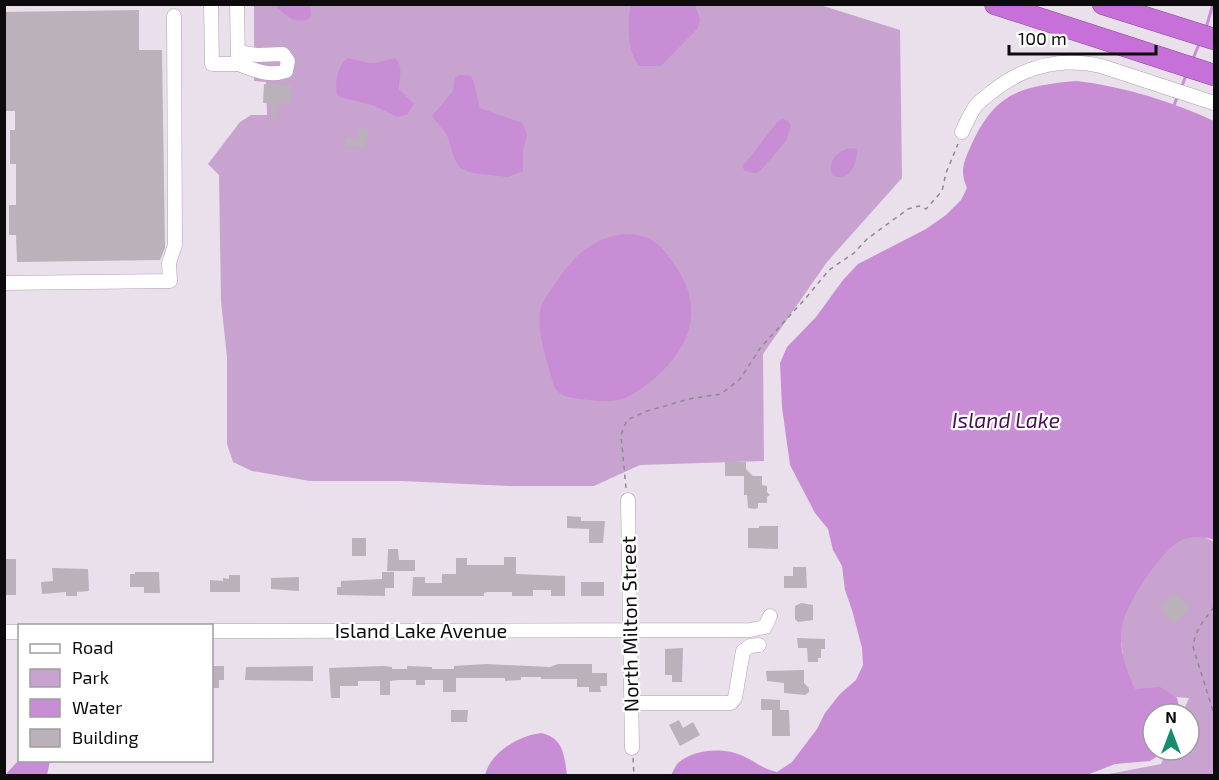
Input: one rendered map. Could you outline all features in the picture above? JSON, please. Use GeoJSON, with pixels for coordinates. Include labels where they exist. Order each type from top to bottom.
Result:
{"type":"FeatureCollection","features":[{"type":"Feature","properties":{"kind":"highway"},"geometry":{"type":"LineString","coordinates":[[995,4],[1210,74]]}},
{"type":"Feature","properties":{"kind":"highway"},"geometry":{"type":"LineString","coordinates":[[1103,4],[1215,39]]}},
{"type":"Feature","properties":{"kind":"street"},"geometry":{"type":"LineString","coordinates":[[211,4],[212,64],[238,58],[237,4]]}},
{"type":"Feature","properties":{"kind":"street"},"geometry":{"type":"LineString","coordinates":[[4,283],[170,281],[169,263],[175,245],[174,16]]}},
{"type":"Feature","properties":{"kind":"street"},"geometry":{"type":"LineString","coordinates":[[962,132],[976,105],[1007,80],[1035,67],[1051,63],[1088,63],[1215,103]]}},
{"type":"Feature","properties":{"kind":"street","name":"North Milton Street"},"geometry":{"type":"LineString","coordinates":[[628,500],[632,748]]}},
{"type":"Feature","properties":{"kind":"street","name":"Island Lake Avenue"},"geometry":{"type":"LineString","coordinates":[[213,632],[750,630],[765,627],[770,616]]}},
{"type":"Feature","properties":{"kind":"street"},"geometry":{"type":"LineString","coordinates":[[631,704],[731,703],[735,698],[743,651],[750,646],[759,645]]}},
{"type":"Feature","properties":{"kind":"path"},"geometry":{"type":"LineString","coordinates":[[628,500],[621,435],[627,420],[689,399],[721,394],[740,379],[761,348],[829,270],[854,253],[867,239],[908,209],[919,206],[926,209],[930,206],[942,191],[946,173],[962,132]]}},
{"type":"Feature","properties":{"kind":"path"},"geometry":{"type":"LineString","coordinates":[[1215,607],[1200,624],[1192,647],[1215,714]]}},
{"type":"Feature","properties":{"kind":"path"},"geometry":{"type":"LineString","coordinates":[[632,748],[634,776]]}},
{"type":"Feature","properties":{"kind":"green space"},"geometry":{"type":"Polygon","coordinates":[[[817,4],[900,30],[902,178],[827,262],[763,354],[764,461],[640,465],[594,486],[310,481],[252,471],[233,462],[227,444],[227,357],[221,301],[219,175],[208,164],[240,122],[251,115],[267,115],[266,82],[254,81],[254,5],[817,4]]]}},
{"type":"Feature","properties":{"kind":"green space"},"geometry":{"type":"Polygon","coordinates":[[[1184,526],[1214,542],[1214,775],[1099,776],[1162,762],[1201,762],[1201,702],[1187,702],[1189,698],[1128,694],[1116,602],[1184,526]]]}},
{"type":"Feature","properties":{"kind":"water"},"geometry":{"type":"Polygon","coordinates":[[[631,4],[695,5],[700,19],[698,28],[661,66],[640,66],[630,46],[631,4]]]}},
{"type":"Feature","properties":{"kind":"water"},"geometry":{"type":"Polygon","coordinates":[[[275,5],[310,5],[311,15],[307,20],[293,19],[275,5]]]}},
{"type":"Feature","properties":{"kind":"water"},"geometry":{"type":"Polygon","coordinates":[[[348,58],[372,63],[395,58],[400,68],[399,89],[414,104],[407,115],[398,117],[372,105],[340,97],[336,89],[338,74],[341,65],[348,58]]]}},
{"type":"Feature","properties":{"kind":"water"},"geometry":{"type":"Polygon","coordinates":[[[471,76],[480,108],[522,123],[527,134],[523,151],[523,171],[508,177],[472,173],[460,168],[454,158],[447,135],[432,116],[453,91],[455,77],[471,76]]]}},
{"type":"Feature","properties":{"kind":"water","name":"Island Lake"},"geometry":{"type":"Polygon","coordinates":[[[1077,81],[1113,87],[1181,107],[1214,121],[1214,540],[1205,537],[1189,538],[1179,541],[1168,551],[1151,570],[1129,606],[1121,634],[1124,658],[1135,689],[1160,687],[1177,698],[1178,702],[1141,702],[1141,762],[1115,764],[1087,775],[671,775],[677,764],[685,758],[712,751],[739,754],[777,772],[792,762],[817,729],[825,713],[840,694],[856,680],[863,665],[862,648],[845,590],[842,566],[833,550],[828,529],[815,513],[790,465],[782,407],[780,363],[787,347],[816,317],[843,280],[858,264],[926,229],[946,215],[961,200],[967,188],[963,173],[964,163],[979,130],[999,104],[1024,90],[1077,81]]]}},
{"type":"Feature","properties":{"kind":"water"},"geometry":{"type":"Polygon","coordinates":[[[783,119],[791,126],[786,141],[760,171],[755,173],[744,171],[743,166],[778,121],[783,119]]]}},
{"type":"Feature","properties":{"kind":"water"},"geometry":{"type":"Polygon","coordinates":[[[855,148],[857,156],[848,174],[833,176],[831,165],[835,156],[844,150],[855,148]]]}},
{"type":"Feature","properties":{"kind":"water"},"geometry":{"type":"Polygon","coordinates":[[[629,234],[645,237],[662,248],[685,282],[690,297],[691,311],[690,325],[685,339],[669,364],[657,376],[627,397],[602,401],[565,396],[554,386],[544,349],[539,321],[542,304],[577,256],[606,238],[629,234]]]}},
{"type":"Feature","properties":{"kind":"water"},"geometry":{"type":"Polygon","coordinates":[[[541,733],[549,735],[559,743],[564,754],[567,775],[485,775],[493,759],[507,746],[541,733]]]}},
{"type":"Feature","properties":{"kind":"water"},"geometry":{"type":"Polygon","coordinates":[[[18,761],[50,762],[47,775],[5,775],[18,761]]]}},
{"type":"Feature","properties":{"kind":"building"},"geometry":{"type":"Polygon","coordinates":[[[139,10],[139,50],[162,50],[165,248],[160,260],[17,262],[16,235],[9,235],[9,205],[16,205],[16,164],[10,164],[10,130],[15,130],[15,111],[5,111],[4,12],[139,10]]]}},
{"type":"Feature","properties":{"kind":"building"},"geometry":{"type":"Polygon","coordinates":[[[264,84],[291,85],[290,104],[278,104],[277,119],[271,119],[271,103],[263,103],[264,84]]]}},
{"type":"Feature","properties":{"kind":"building"},"geometry":{"type":"Polygon","coordinates":[[[358,129],[368,129],[365,148],[346,146],[346,137],[358,139],[358,129]]]}},
{"type":"Feature","properties":{"kind":"building"},"geometry":{"type":"Polygon","coordinates":[[[725,462],[746,462],[746,469],[753,476],[762,476],[762,485],[767,486],[767,492],[770,495],[767,497],[767,503],[758,503],[758,508],[748,508],[747,495],[744,495],[744,476],[725,476],[725,462]]]}},
{"type":"Feature","properties":{"kind":"building"},"geometry":{"type":"Polygon","coordinates":[[[567,516],[581,517],[581,521],[605,521],[603,543],[589,543],[589,529],[567,528],[567,516]]]}},
{"type":"Feature","properties":{"kind":"building"},"geometry":{"type":"Polygon","coordinates":[[[759,526],[778,526],[778,549],[748,548],[748,528],[759,528],[759,526]]]}},
{"type":"Feature","properties":{"kind":"building"},"geometry":{"type":"Polygon","coordinates":[[[352,538],[366,538],[366,556],[352,556],[352,538]]]}},
{"type":"Feature","properties":{"kind":"building"},"geometry":{"type":"Polygon","coordinates":[[[388,549],[398,549],[399,560],[415,560],[415,571],[387,571],[388,549]]]}},
{"type":"Feature","properties":{"kind":"building"},"geometry":{"type":"Polygon","coordinates":[[[504,557],[516,557],[516,574],[565,576],[565,596],[551,596],[551,590],[533,590],[533,596],[512,596],[512,592],[487,592],[484,596],[412,596],[413,577],[425,577],[425,583],[442,583],[442,574],[456,574],[456,558],[467,558],[467,565],[504,565],[504,557]]]}},
{"type":"Feature","properties":{"kind":"building"},"geometry":{"type":"Polygon","coordinates":[[[4,559],[16,559],[16,595],[4,595],[4,559]]]}},
{"type":"Feature","properties":{"kind":"building"},"geometry":{"type":"Polygon","coordinates":[[[793,567],[806,567],[807,588],[784,588],[784,576],[793,576],[793,567]]]}},
{"type":"Feature","properties":{"kind":"building"},"geometry":{"type":"Polygon","coordinates":[[[52,568],[88,569],[89,591],[77,592],[77,596],[66,596],[66,592],[42,594],[41,582],[53,581],[52,568]]]}},
{"type":"Feature","properties":{"kind":"building"},"geometry":{"type":"Polygon","coordinates":[[[135,572],[159,572],[160,593],[144,593],[144,587],[130,587],[130,574],[135,574],[135,572]]]}},
{"type":"Feature","properties":{"kind":"building"},"geometry":{"type":"Polygon","coordinates":[[[382,572],[394,572],[394,588],[385,588],[385,596],[337,595],[337,587],[341,587],[341,581],[382,579],[382,572]]]}},
{"type":"Feature","properties":{"kind":"building"},"geometry":{"type":"Polygon","coordinates":[[[229,575],[240,575],[240,592],[210,592],[210,580],[223,581],[223,578],[229,579],[229,575]]]}},
{"type":"Feature","properties":{"kind":"building"},"geometry":{"type":"Polygon","coordinates":[[[299,577],[299,591],[271,589],[271,578],[299,577]]]}},
{"type":"Feature","properties":{"kind":"building"},"geometry":{"type":"Polygon","coordinates":[[[581,582],[604,582],[604,596],[581,596],[581,582]]]}},
{"type":"Feature","properties":{"kind":"building"},"geometry":{"type":"Polygon","coordinates":[[[1176,593],[1189,607],[1189,610],[1173,624],[1161,611],[1163,609],[1160,606],[1176,593]]]}},
{"type":"Feature","properties":{"kind":"building"},"geometry":{"type":"Polygon","coordinates":[[[801,603],[813,605],[813,620],[798,622],[795,619],[795,606],[801,603]]]}},
{"type":"Feature","properties":{"kind":"building"},"geometry":{"type":"Polygon","coordinates":[[[797,638],[825,639],[825,649],[821,649],[821,658],[818,658],[818,662],[808,662],[807,648],[798,648],[797,638]]]}},
{"type":"Feature","properties":{"kind":"building"},"geometry":{"type":"Polygon","coordinates":[[[683,648],[682,682],[672,682],[672,675],[665,675],[665,649],[683,648]]]}},
{"type":"Feature","properties":{"kind":"building"},"geometry":{"type":"Polygon","coordinates":[[[486,664],[550,667],[558,664],[592,664],[592,673],[607,673],[607,686],[600,686],[601,692],[589,692],[589,687],[577,687],[577,679],[521,677],[521,680],[505,681],[505,678],[456,678],[456,692],[443,692],[443,680],[425,680],[425,685],[416,685],[416,680],[398,680],[390,681],[390,695],[380,695],[380,681],[358,681],[358,686],[340,686],[340,698],[331,698],[329,668],[384,666],[392,667],[392,669],[407,669],[407,666],[454,669],[454,666],[486,664]]]}},
{"type":"Feature","properties":{"kind":"building"},"geometry":{"type":"Polygon","coordinates":[[[213,666],[224,666],[224,680],[219,680],[219,688],[213,688],[213,666]]]}},
{"type":"Feature","properties":{"kind":"building"},"geometry":{"type":"Polygon","coordinates":[[[313,666],[313,681],[245,680],[246,667],[313,666]]]}},
{"type":"Feature","properties":{"kind":"building"},"geometry":{"type":"Polygon","coordinates":[[[804,670],[804,683],[809,688],[809,692],[805,695],[784,693],[784,683],[767,681],[766,671],[804,670]]]}},
{"type":"Feature","properties":{"kind":"building"},"geometry":{"type":"Polygon","coordinates":[[[761,699],[780,700],[780,710],[789,710],[790,736],[772,736],[772,710],[761,710],[761,699]]]}},
{"type":"Feature","properties":{"kind":"building"},"geometry":{"type":"Polygon","coordinates":[[[451,710],[468,710],[467,722],[451,722],[451,710]]]}},
{"type":"Feature","properties":{"kind":"building"},"geometry":{"type":"Polygon","coordinates":[[[679,720],[683,728],[693,722],[700,735],[680,746],[669,725],[679,720]]]}},
{"type":"Feature","properties":{"kind":"waterway"},"geometry":{"type":"LineString","coordinates":[[1206,28],[1213,4]]}},
{"type":"Feature","properties":{"kind":"waterway"},"geometry":{"type":"LineString","coordinates":[[1192,61],[1200,42]]}},
{"type":"Feature","properties":{"kind":"waterway"},"geometry":{"type":"LineString","coordinates":[[1181,89],[1186,75]]}},
{"type":"Feature","properties":{"kind":"waterway"},"geometry":{"type":"LineString","coordinates":[[1173,108],[1178,95]]}}]}
